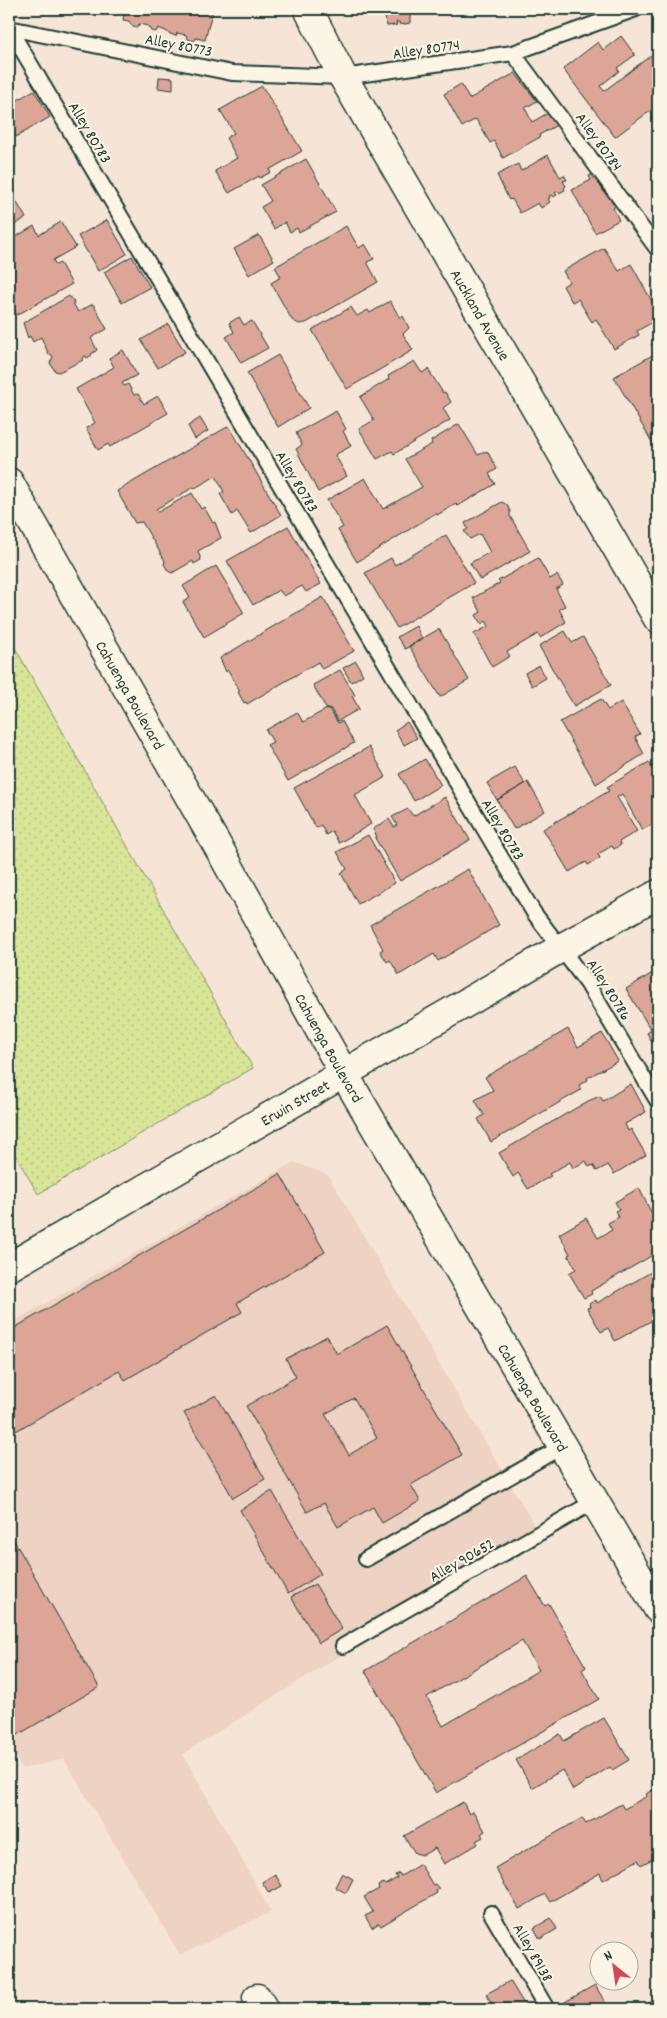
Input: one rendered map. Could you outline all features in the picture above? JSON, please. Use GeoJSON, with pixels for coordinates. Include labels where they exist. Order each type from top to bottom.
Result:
{"type":"FeatureCollection","features":[{"type":"Feature","properties":{"kind":"street","name":"Auckland Avenue"},"geometry":{"type":"LineString","coordinates":[[308,9],[343,76],[658,619]]}},
{"type":"Feature","properties":{"kind":"street","name":"Cahuenga Boulevard"},"geometry":{"type":"LineString","coordinates":[[9,482],[216,844],[344,1074],[658,1608]]}},
{"type":"Feature","properties":{"kind":"street","name":"Erwin Street"},"geometry":{"type":"LineString","coordinates":[[9,1267],[561,948],[658,894]]}},
{"type":"Feature","properties":{"kind":"lane","name":"Alley 80774"},"geometry":{"type":"LineString","coordinates":[[343,76],[513,53],[636,9]]}},
{"type":"Feature","properties":{"kind":"lane","name":"Alley 80773"},"geometry":{"type":"LineString","coordinates":[[9,28],[232,73],[343,76]]}},
{"type":"Feature","properties":{"kind":"lane","name":"Alley 80783"},"geometry":{"type":"LineString","coordinates":[[9,28],[534,913],[561,948]]}},
{"type":"Feature","properties":{"kind":"lane","name":"Alley 80784"},"geometry":{"type":"LineString","coordinates":[[513,53],[658,250]]}},
{"type":"Feature","properties":{"kind":"lane","name":"Alley 80786"},"geometry":{"type":"LineString","coordinates":[[561,948],[587,983],[658,1102]]}},
{"type":"Feature","properties":{"kind":"lane"},"geometry":{"type":"LineString","coordinates":[[366,1559],[563,1446]]}},
{"type":"Feature","properties":{"kind":"lane","name":"Alley 90652"},"geometry":{"type":"LineString","coordinates":[[344,1646],[595,1501]]}},
{"type":"Feature","properties":{"kind":"lane","name":"Alley 89138"},"geometry":{"type":"LineString","coordinates":[[491,1913],[547,2009]]}},
{"type":"Feature","properties":{"kind":"shaded area"},"geometry":{"type":"Polygon","coordinates":[[[294,1162],[328,1175],[542,1538],[333,1660],[183,1754],[271,1912],[180,1955],[64,1759],[22,1769],[9,1746],[9,1324],[294,1162]]]}},
{"type":"Feature","properties":{"kind":"green space"},"geometry":{"type":"Polygon","coordinates":[[[9,637],[253,1068],[38,1194],[9,1144],[9,637]]]}},
{"type":"Feature","properties":{"kind":"building"},"geometry":{"type":"Polygon","coordinates":[[[125,9],[213,9],[205,40],[196,38],[194,41],[188,39],[186,35],[177,33],[176,36],[158,28],[156,32],[151,31],[148,26],[139,24],[137,28],[133,27],[129,21],[123,20],[125,9]]]}},
{"type":"Feature","properties":{"kind":"building"},"geometry":{"type":"Polygon","coordinates":[[[383,9],[410,9],[410,23],[400,25],[399,22],[396,22],[397,25],[387,26],[383,9]]]}},
{"type":"Feature","properties":{"kind":"building"},"geometry":{"type":"Polygon","coordinates":[[[621,36],[635,55],[617,68],[619,71],[600,86],[604,91],[658,50],[658,105],[615,137],[563,69],[598,42],[603,50],[621,36]]]}},
{"type":"Feature","properties":{"kind":"building"},"geometry":{"type":"Polygon","coordinates":[[[515,73],[537,101],[525,108],[532,122],[548,113],[557,125],[503,158],[494,141],[490,143],[476,119],[462,127],[444,94],[461,84],[469,99],[515,73]]]}},
{"type":"Feature","properties":{"kind":"building"},"geometry":{"type":"Polygon","coordinates":[[[159,77],[173,78],[173,90],[158,88],[159,77]]]}},
{"type":"Feature","properties":{"kind":"building"},"geometry":{"type":"Polygon","coordinates":[[[262,86],[302,151],[269,170],[271,172],[260,178],[259,176],[229,193],[215,171],[237,158],[226,138],[234,133],[220,110],[262,86]]]}},
{"type":"Feature","properties":{"kind":"building"},"geometry":{"type":"Polygon","coordinates":[[[34,90],[50,117],[16,137],[13,131],[9,134],[9,105],[34,90]]]}},
{"type":"Feature","properties":{"kind":"building"},"geometry":{"type":"Polygon","coordinates":[[[548,155],[560,177],[564,175],[567,180],[563,181],[566,186],[565,190],[559,193],[558,191],[555,193],[557,195],[553,197],[549,196],[550,202],[541,208],[538,203],[520,213],[512,199],[509,200],[497,175],[518,164],[521,171],[548,155]]]}},
{"type":"Feature","properties":{"kind":"building"},"geometry":{"type":"Polygon","coordinates":[[[306,159],[336,212],[299,232],[297,228],[290,232],[285,222],[274,229],[261,207],[271,201],[261,185],[306,159]]]}},
{"type":"Feature","properties":{"kind":"building"},"geometry":{"type":"Polygon","coordinates":[[[593,174],[606,195],[609,194],[616,206],[613,208],[619,220],[595,233],[572,190],[591,180],[589,176],[593,174]]]}},
{"type":"Feature","properties":{"kind":"building"},"geometry":{"type":"Polygon","coordinates":[[[9,189],[26,218],[9,228],[9,189]]]}},
{"type":"Feature","properties":{"kind":"building"},"geometry":{"type":"Polygon","coordinates":[[[107,220],[127,254],[98,271],[78,236],[107,220]]]}},
{"type":"Feature","properties":{"kind":"building"},"geometry":{"type":"Polygon","coordinates":[[[61,222],[76,247],[53,260],[56,265],[60,263],[72,284],[17,315],[9,301],[9,241],[34,226],[39,235],[61,222]]]}},
{"type":"Feature","properties":{"kind":"building"},"geometry":{"type":"Polygon","coordinates":[[[346,226],[359,248],[365,244],[374,259],[367,262],[378,282],[306,323],[299,324],[292,320],[271,283],[281,277],[275,267],[346,226]]]}},
{"type":"Feature","properties":{"kind":"building"},"geometry":{"type":"Polygon","coordinates":[[[259,235],[274,260],[249,275],[234,249],[259,235]]]}},
{"type":"Feature","properties":{"kind":"building"},"geometry":{"type":"Polygon","coordinates":[[[604,248],[619,271],[631,264],[658,312],[658,319],[637,331],[639,335],[614,349],[596,319],[592,322],[578,299],[572,302],[563,286],[569,282],[563,271],[604,248]]]}},
{"type":"Feature","properties":{"kind":"building"},"geometry":{"type":"Polygon","coordinates":[[[132,256],[150,287],[122,303],[104,272],[132,256]]]}},
{"type":"Feature","properties":{"kind":"building"},"geometry":{"type":"Polygon","coordinates":[[[69,296],[78,312],[93,304],[107,329],[91,338],[97,350],[92,355],[82,358],[83,360],[59,372],[55,371],[50,363],[53,357],[51,354],[49,355],[41,337],[33,342],[30,336],[28,338],[23,323],[69,296]]]}},
{"type":"Feature","properties":{"kind":"building"},"geometry":{"type":"Polygon","coordinates":[[[390,301],[400,318],[403,316],[409,328],[403,334],[413,350],[347,389],[312,330],[351,307],[357,316],[368,310],[370,313],[390,301]]]}},
{"type":"Feature","properties":{"kind":"building"},"geometry":{"type":"Polygon","coordinates":[[[239,317],[244,325],[252,321],[268,348],[241,363],[226,337],[234,332],[229,323],[239,317]]]}},
{"type":"Feature","properties":{"kind":"building"},"geometry":{"type":"Polygon","coordinates":[[[168,324],[185,352],[158,368],[141,340],[168,324]]]}},
{"type":"Feature","properties":{"kind":"building"},"geometry":{"type":"Polygon","coordinates":[[[658,340],[658,448],[656,449],[614,377],[656,353],[651,344],[658,340]]]}},
{"type":"Feature","properties":{"kind":"building"},"geometry":{"type":"Polygon","coordinates":[[[123,350],[137,375],[122,383],[124,386],[128,384],[134,395],[138,394],[144,404],[158,396],[168,413],[110,447],[108,444],[98,450],[86,428],[95,423],[76,389],[114,367],[109,358],[123,350]]]}},
{"type":"Feature","properties":{"kind":"building"},"geometry":{"type":"Polygon","coordinates":[[[278,355],[309,408],[278,427],[247,373],[278,355]]]}},
{"type":"Feature","properties":{"kind":"building"},"geometry":{"type":"Polygon","coordinates":[[[414,361],[422,373],[428,369],[443,393],[445,392],[451,402],[443,408],[450,420],[394,454],[392,451],[377,459],[359,429],[374,420],[360,397],[389,379],[388,376],[414,361]]]}},
{"type":"Feature","properties":{"kind":"building"},"geometry":{"type":"Polygon","coordinates":[[[336,411],[346,429],[343,431],[351,446],[335,455],[347,476],[318,492],[296,449],[302,445],[296,433],[336,411]]]}},
{"type":"Feature","properties":{"kind":"building"},"geometry":{"type":"Polygon","coordinates":[[[200,418],[208,431],[195,439],[188,426],[200,418]]]}},
{"type":"Feature","properties":{"kind":"building"},"geometry":{"type":"Polygon","coordinates":[[[459,424],[478,455],[487,451],[497,469],[489,474],[495,484],[458,506],[456,504],[437,515],[436,513],[357,562],[338,530],[343,527],[327,500],[365,478],[383,509],[422,487],[405,459],[432,444],[431,441],[459,424]]]}},
{"type":"Feature","properties":{"kind":"building"},"geometry":{"type":"Polygon","coordinates":[[[229,426],[281,515],[251,533],[237,511],[232,515],[220,494],[224,492],[216,476],[194,487],[156,509],[158,512],[192,493],[201,509],[204,507],[213,523],[215,522],[221,538],[198,551],[201,560],[194,564],[193,561],[172,573],[168,571],[164,564],[165,561],[142,522],[135,523],[117,491],[229,426]]]}},
{"type":"Feature","properties":{"kind":"building"},"geometry":{"type":"Polygon","coordinates":[[[502,502],[507,505],[510,516],[530,551],[480,580],[470,563],[490,552],[480,534],[470,539],[464,531],[468,529],[465,523],[502,502]]]}},
{"type":"Feature","properties":{"kind":"building"},"geometry":{"type":"Polygon","coordinates":[[[288,526],[321,584],[306,592],[302,586],[284,596],[279,590],[253,605],[227,561],[288,526]]]}},
{"type":"Feature","properties":{"kind":"building"},"geometry":{"type":"Polygon","coordinates":[[[446,535],[474,583],[397,628],[365,573],[391,558],[395,565],[446,535]]]}},
{"type":"Feature","properties":{"kind":"building"},"geometry":{"type":"Polygon","coordinates":[[[538,558],[550,579],[557,575],[563,585],[556,589],[565,606],[559,609],[566,622],[540,638],[538,634],[507,652],[510,656],[492,667],[474,634],[489,626],[486,621],[481,624],[476,615],[481,612],[473,598],[538,558]]]}},
{"type":"Feature","properties":{"kind":"building"},"geometry":{"type":"Polygon","coordinates":[[[216,566],[244,613],[204,637],[183,602],[190,598],[183,586],[216,566]]]}},
{"type":"Feature","properties":{"kind":"building"},"geometry":{"type":"Polygon","coordinates":[[[323,597],[354,651],[322,669],[318,662],[247,704],[246,702],[244,703],[238,692],[240,691],[228,670],[226,672],[220,658],[323,597]]]}},
{"type":"Feature","properties":{"kind":"building"},"geometry":{"type":"Polygon","coordinates":[[[416,626],[422,639],[405,649],[397,637],[416,626]]]}},
{"type":"Feature","properties":{"kind":"building"},"geometry":{"type":"Polygon","coordinates":[[[439,629],[469,680],[440,697],[409,646],[439,629]]]}},
{"type":"Feature","properties":{"kind":"building"},"geometry":{"type":"Polygon","coordinates":[[[565,631],[572,643],[583,637],[611,685],[574,706],[539,646],[565,631]]]}},
{"type":"Feature","properties":{"kind":"building"},"geometry":{"type":"Polygon","coordinates":[[[356,661],[363,675],[351,682],[343,668],[356,661]]]}},
{"type":"Feature","properties":{"kind":"building"},"geometry":{"type":"Polygon","coordinates":[[[539,665],[546,678],[532,686],[525,673],[539,665]]]}},
{"type":"Feature","properties":{"kind":"building"},"geometry":{"type":"Polygon","coordinates":[[[340,670],[355,695],[352,696],[359,709],[338,721],[330,708],[327,710],[313,685],[340,670]]]}},
{"type":"Feature","properties":{"kind":"building"},"geometry":{"type":"Polygon","coordinates":[[[601,699],[608,710],[621,702],[640,734],[635,737],[644,754],[596,784],[560,722],[601,699]]]}},
{"type":"Feature","properties":{"kind":"building"},"geometry":{"type":"Polygon","coordinates":[[[329,709],[338,723],[342,721],[354,743],[288,781],[267,745],[273,742],[266,730],[297,712],[303,722],[329,709]]]}},
{"type":"Feature","properties":{"kind":"building"},"geometry":{"type":"Polygon","coordinates":[[[407,722],[417,738],[404,745],[395,730],[407,722]]]}},
{"type":"Feature","properties":{"kind":"building"},"geometry":{"type":"Polygon","coordinates":[[[369,747],[386,777],[355,795],[371,824],[339,843],[332,831],[326,835],[321,825],[316,828],[294,788],[369,747]]]}},
{"type":"Feature","properties":{"kind":"building"},"geometry":{"type":"Polygon","coordinates":[[[425,759],[441,785],[414,801],[399,774],[425,759]]]}},
{"type":"Feature","properties":{"kind":"building"},"geometry":{"type":"Polygon","coordinates":[[[649,762],[658,779],[658,821],[642,830],[622,794],[617,797],[637,831],[619,842],[621,845],[614,849],[612,846],[598,854],[600,858],[588,865],[586,862],[569,872],[543,829],[609,791],[607,787],[649,762]]]}},
{"type":"Feature","properties":{"kind":"building"},"geometry":{"type":"Polygon","coordinates":[[[515,767],[525,784],[497,800],[487,783],[515,767]]]}},
{"type":"Feature","properties":{"kind":"building"},"geometry":{"type":"Polygon","coordinates":[[[528,782],[545,811],[514,829],[497,800],[528,782]]]}},
{"type":"Feature","properties":{"kind":"building"},"geometry":{"type":"Polygon","coordinates":[[[445,797],[470,840],[400,881],[375,838],[377,837],[373,829],[389,819],[394,827],[397,825],[392,817],[408,809],[413,816],[445,797]]]}},
{"type":"Feature","properties":{"kind":"building"},"geometry":{"type":"Polygon","coordinates":[[[368,835],[395,883],[358,904],[341,873],[347,869],[337,852],[368,835]]]}},
{"type":"Feature","properties":{"kind":"building"},"geometry":{"type":"Polygon","coordinates":[[[468,869],[499,925],[438,961],[434,954],[399,975],[390,960],[387,962],[380,951],[383,949],[370,925],[468,869]]]}},
{"type":"Feature","properties":{"kind":"building"},"geometry":{"type":"Polygon","coordinates":[[[656,971],[658,975],[658,1041],[653,1044],[647,1033],[651,1030],[626,989],[656,971]]]}},
{"type":"Feature","properties":{"kind":"building"},"geometry":{"type":"Polygon","coordinates":[[[568,1029],[578,1047],[602,1033],[618,1061],[587,1078],[588,1080],[579,1085],[581,1090],[491,1142],[478,1119],[484,1115],[475,1100],[493,1090],[485,1077],[568,1029]]]}},
{"type":"Feature","properties":{"kind":"building"},"geometry":{"type":"Polygon","coordinates":[[[631,1084],[646,1112],[625,1124],[628,1131],[631,1129],[646,1155],[614,1174],[608,1165],[597,1171],[593,1165],[589,1167],[586,1161],[573,1168],[570,1162],[549,1174],[551,1176],[528,1189],[518,1173],[513,1177],[499,1153],[588,1101],[600,1096],[603,1101],[631,1084]]]}},
{"type":"Feature","properties":{"kind":"building"},"geometry":{"type":"Polygon","coordinates":[[[280,1174],[325,1252],[237,1303],[242,1312],[125,1380],[119,1371],[9,1435],[9,1331],[280,1174]]]}},
{"type":"Feature","properties":{"kind":"building"},"geometry":{"type":"Polygon","coordinates":[[[639,1188],[658,1226],[658,1252],[591,1291],[592,1294],[584,1298],[569,1273],[576,1269],[559,1234],[586,1218],[598,1238],[612,1230],[608,1223],[619,1217],[615,1211],[619,1209],[615,1202],[639,1188]]]}},
{"type":"Feature","properties":{"kind":"building"},"geometry":{"type":"Polygon","coordinates":[[[658,1268],[658,1317],[615,1341],[608,1328],[601,1332],[587,1308],[590,1307],[589,1304],[596,1300],[597,1303],[658,1268]]]}},
{"type":"Feature","properties":{"kind":"building"},"geometry":{"type":"Polygon","coordinates":[[[387,1325],[462,1455],[411,1485],[420,1501],[382,1523],[373,1507],[338,1527],[324,1503],[307,1512],[246,1406],[296,1377],[286,1359],[327,1336],[337,1354],[387,1325]],[[354,1398],[325,1414],[349,1455],[377,1438],[354,1398]]]}},
{"type":"Feature","properties":{"kind":"building"},"geometry":{"type":"Polygon","coordinates":[[[216,1395],[265,1479],[233,1498],[184,1413],[216,1395]]]}},
{"type":"Feature","properties":{"kind":"building"},"geometry":{"type":"Polygon","coordinates":[[[272,1491],[321,1574],[288,1594],[240,1510],[272,1491]]]}},
{"type":"Feature","properties":{"kind":"building"},"geometry":{"type":"Polygon","coordinates":[[[9,1532],[99,1687],[11,1739],[9,1735],[9,1532]]]}},
{"type":"Feature","properties":{"kind":"building"},"geometry":{"type":"Polygon","coordinates":[[[527,1576],[545,1606],[549,1604],[586,1667],[582,1670],[599,1699],[436,1793],[365,1671],[527,1576]],[[522,1641],[427,1697],[443,1726],[539,1670],[522,1641]]]}},
{"type":"Feature","properties":{"kind":"building"},"geometry":{"type":"Polygon","coordinates":[[[315,1584],[342,1629],[319,1643],[291,1597],[315,1584]]]}},
{"type":"Feature","properties":{"kind":"building"},"geometry":{"type":"Polygon","coordinates":[[[604,1718],[629,1760],[612,1770],[610,1767],[573,1790],[562,1770],[532,1788],[516,1760],[560,1734],[564,1741],[604,1718]]]}},
{"type":"Feature","properties":{"kind":"building"},"geometry":{"type":"Polygon","coordinates":[[[654,1789],[658,1797],[658,1856],[641,1865],[638,1860],[603,1880],[600,1873],[550,1902],[545,1894],[519,1909],[495,1868],[582,1818],[586,1824],[621,1804],[624,1809],[647,1796],[646,1794],[654,1789]]]}},
{"type":"Feature","properties":{"kind":"building"},"geometry":{"type":"Polygon","coordinates":[[[463,1802],[469,1814],[473,1811],[485,1831],[481,1834],[483,1837],[476,1841],[478,1844],[444,1864],[435,1848],[423,1855],[415,1853],[404,1836],[463,1802]]]}},
{"type":"Feature","properties":{"kind":"building"},"geometry":{"type":"Polygon","coordinates":[[[420,1864],[433,1885],[435,1884],[439,1889],[436,1891],[437,1893],[381,1926],[379,1923],[372,1928],[365,1916],[373,1912],[364,1897],[379,1889],[378,1886],[383,1883],[385,1885],[397,1878],[395,1875],[399,1873],[401,1876],[420,1864]]]}},
{"type":"Feature","properties":{"kind":"building"},"geometry":{"type":"Polygon","coordinates":[[[342,1873],[353,1879],[346,1893],[335,1887],[342,1873]]]}},
{"type":"Feature","properties":{"kind":"building"},"geometry":{"type":"Polygon","coordinates":[[[275,1874],[282,1886],[269,1893],[262,1882],[275,1874]]]}},
{"type":"Feature","properties":{"kind":"building"},"geometry":{"type":"Polygon","coordinates":[[[551,1918],[557,1929],[540,1939],[534,1928],[551,1918]]]}},
{"type":"Feature","properties":{"kind":"building"},"geometry":{"type":"Polygon","coordinates":[[[510,1981],[527,2009],[501,2009],[493,2005],[486,1994],[510,1981]]]}},
{"type":"Feature","properties":{"kind":"building"},"geometry":{"type":"Polygon","coordinates":[[[590,1988],[590,1990],[598,1990],[609,2009],[567,2009],[563,2003],[590,1988]]]}},
{"type":"Feature","properties":{"kind":"building"},"geometry":{"type":"Polygon","coordinates":[[[651,2002],[653,2006],[658,2003],[658,2009],[639,2009],[651,2002]]]}}]}
